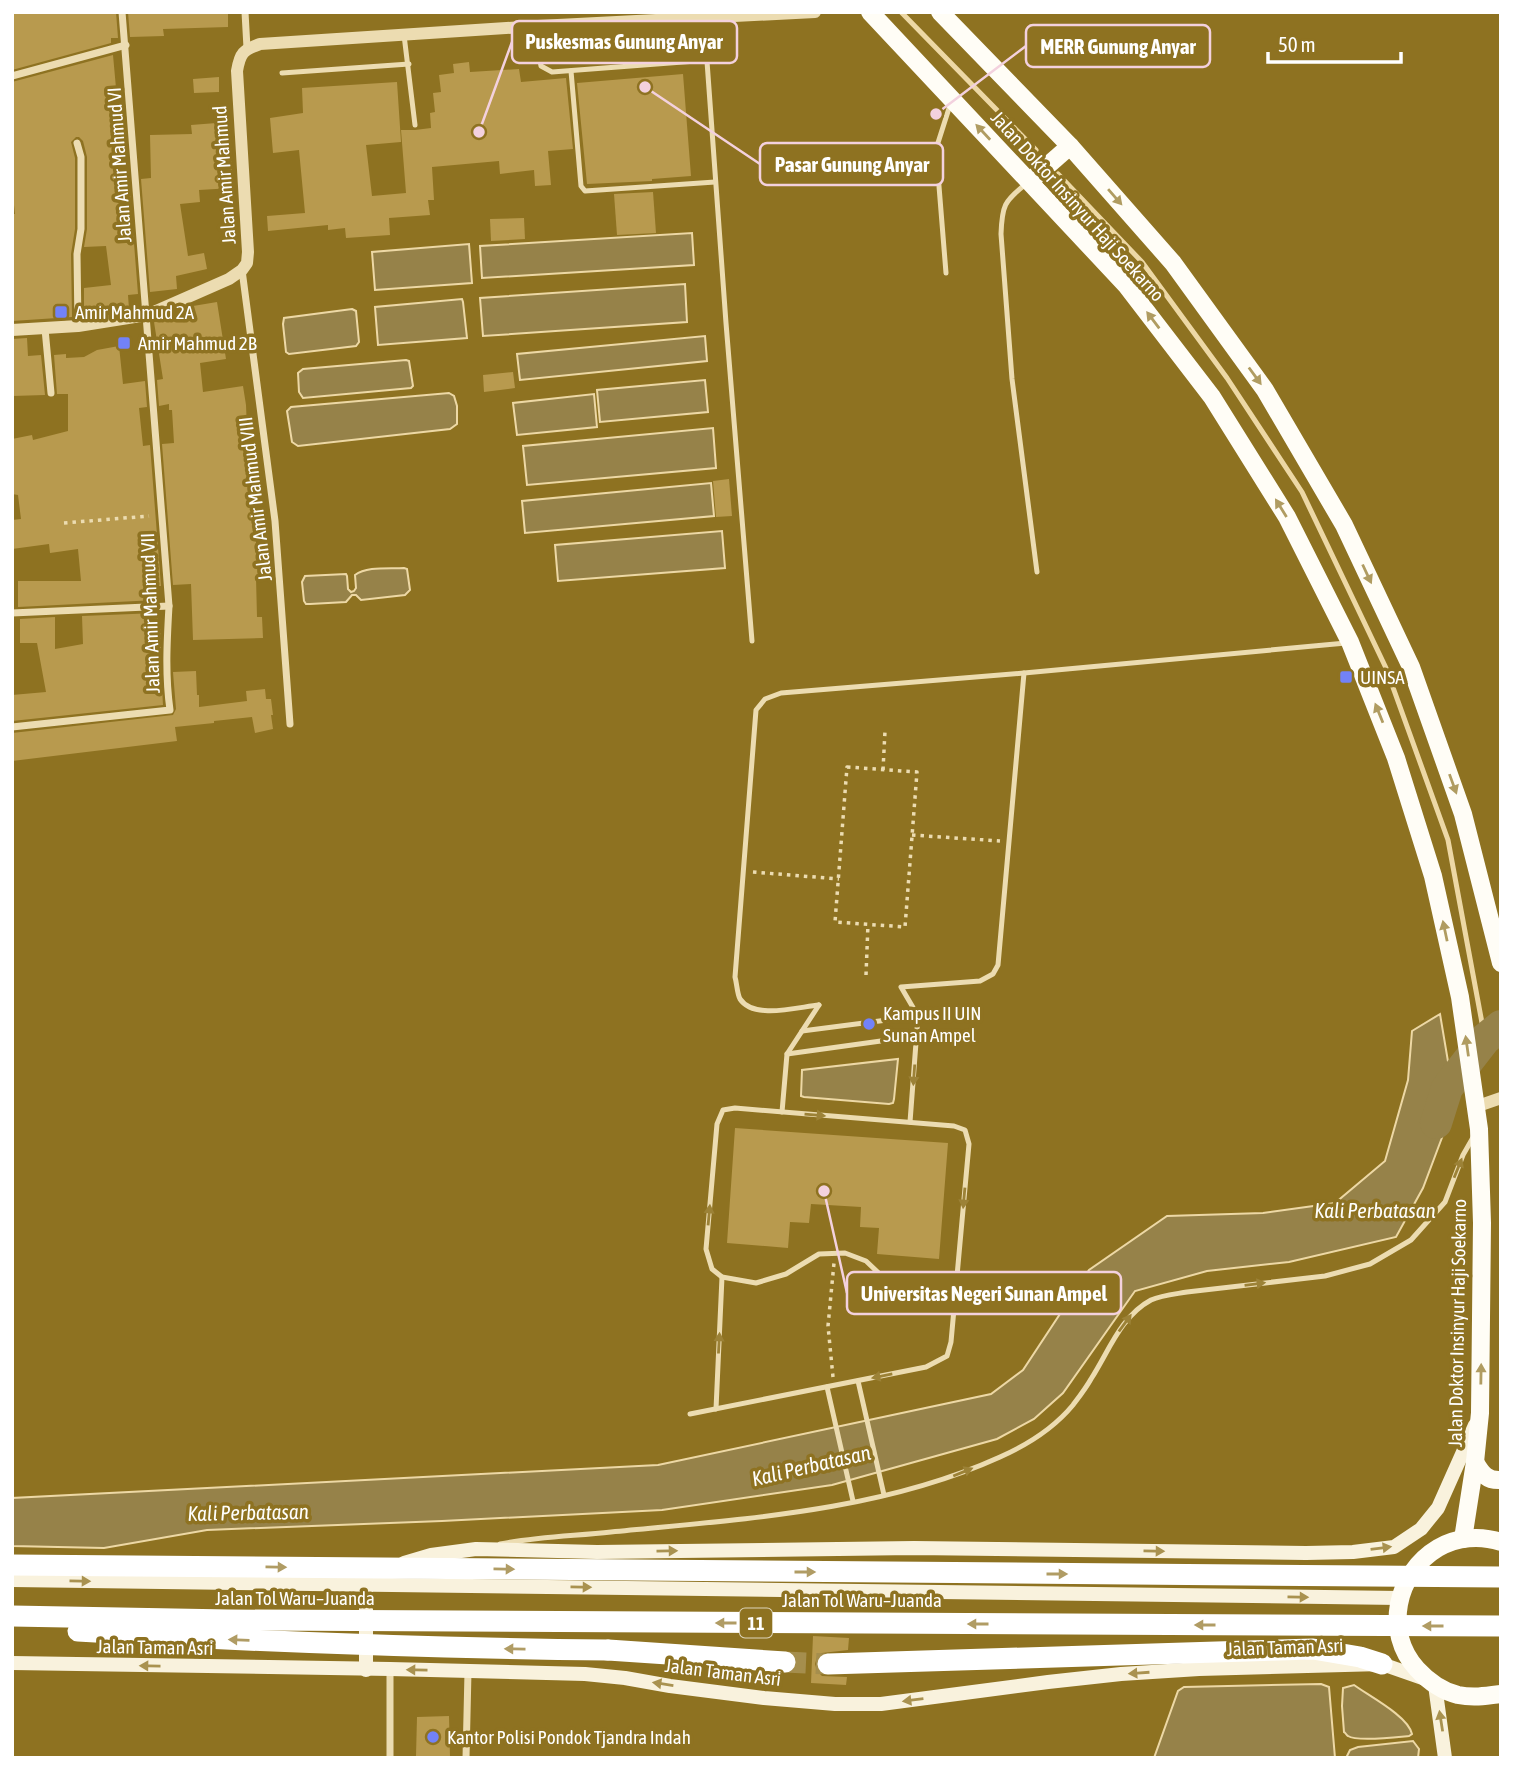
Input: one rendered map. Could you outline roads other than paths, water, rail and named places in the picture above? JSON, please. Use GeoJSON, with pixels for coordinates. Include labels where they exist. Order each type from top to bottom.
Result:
{"type":"FeatureCollection","features":[{"type":"Feature","properties":{"kind":"highway","name":"Jalan Tol Waru–Juanda"},"geometry":{"type":"LineString","coordinates":[[12,1565],[1501,1577]]}},
{"type":"Feature","properties":{"kind":"highway","name":"Jalan Tol Waru–Juanda"},"geometry":{"type":"LineString","coordinates":[[15,1616],[229,1620],[1501,1626]]}},
{"type":"Feature","properties":{"kind":"highway"},"geometry":{"type":"LineString","coordinates":[[15,1616],[47,1628],[61,1630],[192,1638],[458,1649],[608,1650],[785,1662]]}},
{"type":"Feature","properties":{"kind":"highway"},"geometry":{"type":"LineString","coordinates":[[828,1664],[1314,1649],[1382,1664]]}},
{"type":"Feature","properties":{"kind":"main road","name":"Jalan Doktor Insinyur Haji Soekarno"},"geometry":{"type":"LineString","coordinates":[[870,12],[1126,285],[1212,397],[1287,517],[1350,642],[1396,758],[1433,876],[1460,997],[1479,1129],[1482,1223],[1480,1413],[1463,1539]]}},
{"type":"Feature","properties":{"kind":"main road","name":"Jalan Doktor Insinyur Haji Soekarno"},"geometry":{"type":"LineString","coordinates":[[940,12],[1070,146],[1173,264],[1258,380],[1344,525],[1411,667],[1463,814],[1501,963]]}},
{"type":"Feature","properties":{"kind":"main road"},"geometry":{"type":"LineString","coordinates":[[1030,181],[1070,146]]}},
{"type":"Feature","properties":{"kind":"main road"},"geometry":{"type":"LineString","coordinates":[[366,1670],[366,1584],[377,1573],[413,1560],[476,1549],[597,1552],[914,1548],[1306,1553],[1353,1552],[1394,1547],[1421,1530],[1438,1508],[1480,1413]]}},
{"type":"Feature","properties":{"kind":"main road"},"geometry":{"type":"LineString","coordinates":[[1475,1462],[1486,1478],[1501,1480]]}},
{"type":"Feature","properties":{"kind":"main road"},"geometry":{"type":"LineString","coordinates":[[1501,1542],[1490,1538],[1463,1539],[1430,1553],[1416,1566],[1406,1581],[1399,1598],[1397,1620],[1401,1642],[1410,1662],[1430,1682],[1467,1696],[1501,1694]]}},
{"type":"Feature","properties":{"kind":"main road"},"geometry":{"type":"LineString","coordinates":[[12,1580],[1399,1598]]}},
{"type":"Feature","properties":{"kind":"main road","name":"Jalan Taman Asri"},"geometry":{"type":"LineString","coordinates":[[12,1663],[604,1675],[764,1698],[847,1704],[881,1703],[1121,1674],[1199,1669],[1382,1664],[1430,1682]]}},
{"type":"Feature","properties":{"kind":"main road"},"geometry":{"type":"LineString","coordinates":[[1430,1682],[1446,1758]]}},
{"type":"Feature","properties":{"kind":"street","name":"Jalan Amir Mahmud VI"},"geometry":{"type":"LineString","coordinates":[[122,12],[147,315]]}},
{"type":"Feature","properties":{"kind":"street"},"geometry":{"type":"LineString","coordinates":[[245,15],[247,48],[260,44],[538,26],[815,12]]}},
{"type":"Feature","properties":{"kind":"street"},"geometry":{"type":"LineString","coordinates":[[12,76],[126,45]]}},
{"type":"Feature","properties":{"kind":"street","name":"Jalan Amir Mahmud"},"geometry":{"type":"LineString","coordinates":[[12,330],[78,326],[147,315],[229,279],[242,270],[247,263],[248,252],[237,71],[240,56],[247,48]]}},
{"type":"Feature","properties":{"kind":"street"},"geometry":{"type":"LineString","coordinates":[[77,142],[81,157],[81,229],[77,254],[78,326]]}},
{"type":"Feature","properties":{"kind":"street","name":"Jalan Amir Mahmud VIII"},"geometry":{"type":"LineString","coordinates":[[242,270],[275,522],[290,724]]}},
{"type":"Feature","properties":{"kind":"street","name":"Jalan Amir Mahmud VII"},"geometry":{"type":"LineString","coordinates":[[12,727],[170,710],[166,655],[169,606],[147,315]]}},
{"type":"Feature","properties":{"kind":"street"},"geometry":{"type":"LineString","coordinates":[[45,329],[51,393]]}},
{"type":"Feature","properties":{"kind":"street"},"geometry":{"type":"LineString","coordinates":[[12,613],[169,606]]}},
{"type":"Feature","properties":{"kind":"street"},"geometry":{"type":"LineString","coordinates":[[1474,1101],[1501,1098]]}},
{"type":"Feature","properties":{"kind":"street"},"geometry":{"type":"LineString","coordinates":[[390,1669],[390,1758]]}},
{"type":"Feature","properties":{"kind":"street"},"geometry":{"type":"LineString","coordinates":[[466,1758],[468,1671]]}},
{"type":"Feature","properties":{"kind":"lane"},"geometry":{"type":"LineString","coordinates":[[538,26],[537,45],[541,66],[552,72],[571,71],[696,61],[699,58],[699,16]]}},
{"type":"Feature","properties":{"kind":"lane"},"geometry":{"type":"LineString","coordinates":[[699,16],[752,641]]}},
{"type":"Feature","properties":{"kind":"lane"},"geometry":{"type":"LineString","coordinates":[[404,35],[415,125]]}},
{"type":"Feature","properties":{"kind":"lane"},"geometry":{"type":"LineString","coordinates":[[282,73],[409,64]]}},
{"type":"Feature","properties":{"kind":"lane"},"geometry":{"type":"LineString","coordinates":[[571,71],[583,189],[586,191],[715,182]]}},
{"type":"Feature","properties":{"kind":"lane"},"geometry":{"type":"LineString","coordinates":[[946,273],[936,149],[953,99]]}},
{"type":"Feature","properties":{"kind":"lane"},"geometry":{"type":"LineString","coordinates":[[1030,181],[1009,198],[1002,214],[1001,234],[1012,379],[1037,572]]}},
{"type":"Feature","properties":{"kind":"lane"},"geometry":{"type":"LineString","coordinates":[[782,1112],[787,1054],[820,1005],[761,1012],[747,1007],[738,996],[736,977],[756,710],[765,699],[781,693],[1350,642]]}},
{"type":"Feature","properties":{"kind":"lane"},"geometry":{"type":"LineString","coordinates":[[910,1122],[918,1016],[901,987],[980,981],[993,974],[998,965],[1024,673]]}},
{"type":"Feature","properties":{"kind":"lane"},"geometry":{"type":"LineString","coordinates":[[802,1031],[918,1016]]}},
{"type":"Feature","properties":{"kind":"lane"},"geometry":{"type":"LineString","coordinates":[[787,1054],[917,1036]]}},
{"type":"Feature","properties":{"kind":"lane"},"geometry":{"type":"LineString","coordinates":[[691,1414],[926,1367],[947,1356],[951,1342],[969,1144],[965,1130],[954,1126],[910,1122],[735,1108],[723,1110],[717,1124],[706,1249],[712,1269],[723,1277],[756,1283],[786,1274],[819,1254],[845,1253],[866,1261],[886,1280],[909,1292],[955,1296]]}},
{"type":"Feature","properties":{"kind":"lane"},"geometry":{"type":"LineString","coordinates":[[476,1549],[515,1541],[767,1517],[884,1495],[950,1478],[1027,1443],[1053,1425],[1071,1407],[1090,1381],[1132,1314],[1149,1301],[1187,1292],[1325,1276],[1370,1264],[1411,1240],[1445,1202],[1463,1154],[1479,1129]]}},
{"type":"Feature","properties":{"kind":"lane"},"geometry":{"type":"LineString","coordinates":[[716,1409],[723,1277]]}},
{"type":"Feature","properties":{"kind":"lane"},"geometry":{"type":"LineString","coordinates":[[858,1381],[884,1495]]}},
{"type":"Feature","properties":{"kind":"lane"},"geometry":{"type":"LineString","coordinates":[[831,1386],[832,1409],[853,1501]]}},
{"type":"Feature","properties":{"kind":"water"},"geometry":{"type":"Polygon","coordinates":[[[692,233],[694,265],[482,278],[480,246],[692,233]]]}},
{"type":"Feature","properties":{"kind":"water"},"geometry":{"type":"Polygon","coordinates":[[[469,244],[472,283],[375,290],[372,252],[469,244]]]}},
{"type":"Feature","properties":{"kind":"water"},"geometry":{"type":"Polygon","coordinates":[[[685,284],[687,322],[483,336],[480,298],[685,284]]]}},
{"type":"Feature","properties":{"kind":"water"},"geometry":{"type":"Polygon","coordinates":[[[462,299],[467,338],[378,345],[375,307],[462,299]]]}},
{"type":"Feature","properties":{"kind":"water"},"geometry":{"type":"Polygon","coordinates":[[[352,309],[356,311],[359,342],[356,346],[289,354],[286,352],[284,318],[352,309]]]}},
{"type":"Feature","properties":{"kind":"water"},"geometry":{"type":"Polygon","coordinates":[[[705,336],[707,361],[520,380],[517,354],[705,336]]]}},
{"type":"Feature","properties":{"kind":"water"},"geometry":{"type":"Polygon","coordinates":[[[409,361],[413,386],[411,388],[303,398],[299,392],[298,373],[303,369],[409,361]]]}},
{"type":"Feature","properties":{"kind":"water"},"geometry":{"type":"Polygon","coordinates":[[[705,380],[708,412],[600,422],[597,390],[705,380]]]}},
{"type":"Feature","properties":{"kind":"water"},"geometry":{"type":"Polygon","coordinates":[[[449,393],[454,396],[457,406],[457,424],[450,429],[298,446],[292,442],[287,411],[291,407],[449,393]]]}},
{"type":"Feature","properties":{"kind":"water"},"geometry":{"type":"Polygon","coordinates":[[[594,394],[597,427],[517,435],[513,403],[594,394]]]}},
{"type":"Feature","properties":{"kind":"water"},"geometry":{"type":"Polygon","coordinates":[[[713,428],[716,468],[527,485],[523,446],[713,428]]]}},
{"type":"Feature","properties":{"kind":"water"},"geometry":{"type":"Polygon","coordinates":[[[711,483],[714,516],[525,533],[522,501],[711,483]]]}},
{"type":"Feature","properties":{"kind":"water"},"geometry":{"type":"Polygon","coordinates":[[[722,531],[725,568],[558,581],[555,545],[722,531]]]}},
{"type":"Feature","properties":{"kind":"water"},"geometry":{"type":"Polygon","coordinates":[[[407,569],[410,590],[405,595],[361,600],[352,595],[346,602],[306,604],[304,601],[302,582],[305,576],[346,574],[351,592],[356,588],[355,575],[360,572],[407,569]]]}},
{"type":"Feature","properties":{"kind":"water","name":"Kali Perbatasan"},"geometry":{"type":"Polygon","coordinates":[[[1440,1014],[1455,1103],[1423,1188],[1396,1237],[1289,1262],[1207,1271],[1135,1291],[1063,1393],[1034,1419],[997,1439],[832,1485],[662,1510],[207,1530],[104,1548],[12,1546],[12,1498],[658,1465],[991,1394],[1023,1370],[1089,1270],[1167,1216],[1263,1213],[1335,1203],[1385,1161],[1408,1080],[1412,1031],[1440,1014]]]}},
{"type":"Feature","properties":{"kind":"water"},"geometry":{"type":"Polygon","coordinates":[[[898,1059],[893,1103],[801,1096],[802,1070],[898,1059]]]}},
{"type":"Feature","properties":{"kind":"water"},"geometry":{"type":"Polygon","coordinates":[[[1321,1684],[1329,1687],[1335,1758],[1154,1758],[1178,1691],[1184,1687],[1321,1684]]]}},
{"type":"Feature","properties":{"kind":"water"},"geometry":{"type":"Polygon","coordinates":[[[1354,1685],[1396,1713],[1412,1734],[1368,1739],[1347,1736],[1344,1732],[1343,1688],[1354,1685]]]}},
{"type":"Feature","properties":{"kind":"water"},"geometry":{"type":"Polygon","coordinates":[[[1413,1741],[1419,1749],[1418,1758],[1346,1758],[1350,1750],[1358,1747],[1413,1741]]]}},
{"type":"Feature","properties":{"kind":"waterway"},"geometry":{"type":"LineString","coordinates":[[901,12],[1036,150]]}},
{"type":"Feature","properties":{"kind":"waterway"},"geometry":{"type":"LineString","coordinates":[[1058,174],[1142,262],[1227,378],[1302,492],[1386,668],[1448,840],[1485,1039]]}},
{"type":"Feature","properties":{"kind":"waterway","name":"Kali Perbatasan"},"geometry":{"type":"LineString","coordinates":[[1436,1123],[1447,1088],[1485,1039],[1501,1026]]}},
{"type":"Feature","properties":{"kind":"tunnel"},"geometry":{"type":"LineString","coordinates":[[785,1662],[828,1664]]}},
{"type":"Feature","properties":{"kind":"place","name":"Pasar Gunung Anyar"},"geometry":{"type":"Point","coordinates":[645,87]}},
{"type":"Feature","properties":{"kind":"place","name":"MERR Gunung Anyar"},"geometry":{"type":"Point","coordinates":[936,114]}},
{"type":"Feature","properties":{"kind":"place","name":"Puskesmas Gunung Anyar"},"geometry":{"type":"Point","coordinates":[479,132]}},
{"type":"Feature","properties":{"kind":"place","name":"Amir Mahmud 2A"},"geometry":{"type":"Point","coordinates":[61,312]}},
{"type":"Feature","properties":{"kind":"place","name":"Amir Mahmud 2B"},"geometry":{"type":"Point","coordinates":[124,343]}},
{"type":"Feature","properties":{"kind":"place","name":"UINSA"},"geometry":{"type":"Point","coordinates":[1346,677]}},
{"type":"Feature","properties":{"kind":"place","name":"Kampus II UIN Sunan Ampel"},"geometry":{"type":"Point","coordinates":[869,1024]}},
{"type":"Feature","properties":{"kind":"place","name":"Universitas Negeri Sunan Ampel"},"geometry":{"type":"Point","coordinates":[824,1191]}},
{"type":"Feature","properties":{"kind":"place","name":"Kantor Polisi Pondok Tjandra Indah"},"geometry":{"type":"Point","coordinates":[433,1737]}}]}
